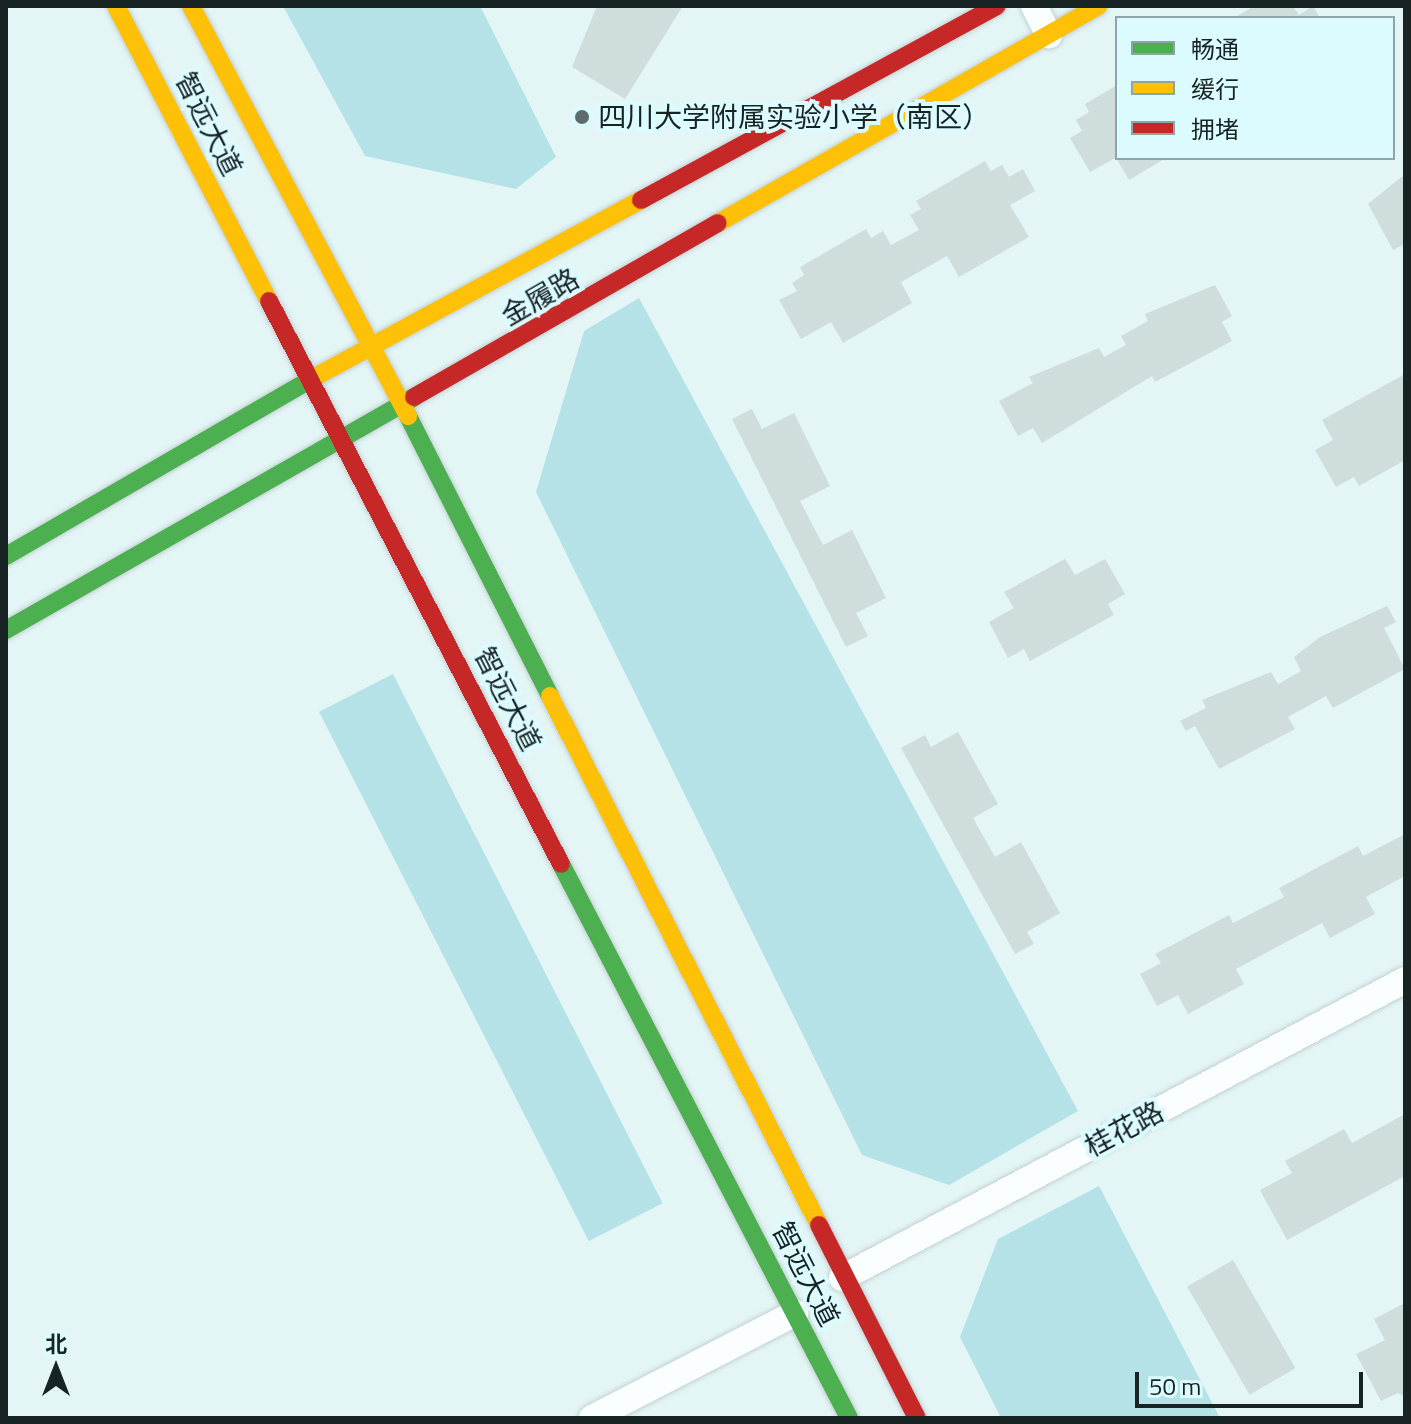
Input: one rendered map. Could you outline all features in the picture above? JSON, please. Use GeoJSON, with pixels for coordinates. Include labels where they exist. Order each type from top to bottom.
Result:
{"type":"FeatureCollection","features":[{"type":"Feature","properties":{"kind":"main road","name":"智远大道"},"geometry":{"type":"LineString","coordinates":[[116,6],[849,1418]]}},
{"type":"Feature","properties":{"kind":"main road","name":"智远大道"},"geometry":{"type":"LineString","coordinates":[[191,6],[369,349],[404,408],[842,1278],[917,1418]]}},
{"type":"Feature","properties":{"kind":"main road","name":"金履路"},"geometry":{"type":"LineString","coordinates":[[6,556],[309,380],[997,6]]}},
{"type":"Feature","properties":{"kind":"main road","name":"金履路"},"geometry":{"type":"LineString","coordinates":[[6,630],[404,408],[1098,6]]}},
{"type":"Feature","properties":{"kind":"street"},"geometry":{"type":"LineString","coordinates":[[1034,6],[1049,35]]}},
{"type":"Feature","properties":{"kind":"street","name":"桂花路"},"geometry":{"type":"LineString","coordinates":[[842,1278],[1405,980]]}},
{"type":"Feature","properties":{"kind":"street"},"geometry":{"type":"LineString","coordinates":[[592,1418],[795,1313]]}},
{"type":"Feature","properties":{"kind":"shaded area"},"geometry":{"type":"Polygon","coordinates":[[[283,6],[480,6],[556,157],[516,189],[365,156],[283,6]]]}},
{"type":"Feature","properties":{"kind":"shaded area"},"geometry":{"type":"Polygon","coordinates":[[[639,298],[1078,1111],[949,1185],[862,1155],[536,492],[584,331],[639,298]]]}},
{"type":"Feature","properties":{"kind":"shaded area"},"geometry":{"type":"Polygon","coordinates":[[[393,674],[663,1203],[589,1241],[319,712],[393,674]]]}},
{"type":"Feature","properties":{"kind":"shaded area"},"geometry":{"type":"Polygon","coordinates":[[[1099,1186],[1220,1418],[1001,1418],[960,1337],[998,1239],[1099,1186]]]}},
{"type":"Feature","properties":{"kind":"building"},"geometry":{"type":"Polygon","coordinates":[[[597,6],[683,6],[625,99],[572,67],[597,6]]]}},
{"type":"Feature","properties":{"kind":"building"},"geometry":{"type":"Polygon","coordinates":[[[1254,6],[1293,6],[1299,15],[1313,6],[1319,16],[1237,16],[1254,6]]]}},
{"type":"Feature","properties":{"kind":"building"},"geometry":{"type":"Polygon","coordinates":[[[1115,86],[1115,158],[1090,172],[1070,138],[1082,131],[1076,120],[1089,112],[1085,104],[1115,86]]]}},
{"type":"Feature","properties":{"kind":"building"},"geometry":{"type":"Polygon","coordinates":[[[1117,160],[1163,160],[1129,180],[1117,160]]]}},
{"type":"Feature","properties":{"kind":"building"},"geometry":{"type":"Polygon","coordinates":[[[985,161],[991,171],[1002,165],[1009,177],[1023,169],[1035,191],[1010,205],[1029,237],[959,277],[947,256],[901,282],[912,303],[843,343],[831,322],[801,339],[779,300],[797,291],[792,283],[804,275],[800,267],[866,229],[871,238],[883,231],[891,245],[919,230],[910,215],[921,209],[916,201],[985,161]]]}},
{"type":"Feature","properties":{"kind":"building"},"geometry":{"type":"Polygon","coordinates":[[[1405,174],[1405,244],[1393,250],[1368,204],[1405,174]]]}},
{"type":"Feature","properties":{"kind":"building"},"geometry":{"type":"Polygon","coordinates":[[[1215,285],[1232,316],[1222,322],[1232,341],[1155,382],[1152,376],[1042,443],[1033,428],[1018,436],[999,401],[1033,383],[1029,377],[1099,348],[1104,357],[1126,345],[1121,336],[1148,321],[1145,314],[1215,285]]]}},
{"type":"Feature","properties":{"kind":"building"},"geometry":{"type":"Polygon","coordinates":[[[1405,374],[1405,460],[1359,486],[1354,477],[1336,487],[1315,450],[1333,440],[1322,420],[1405,374]]]}},
{"type":"Feature","properties":{"kind":"building"},"geometry":{"type":"Polygon","coordinates":[[[752,409],[762,429],[794,413],[830,486],[800,501],[823,545],[852,530],[886,598],[856,613],[868,636],[846,647],[732,419],[752,409]]]}},
{"type":"Feature","properties":{"kind":"building"},"geometry":{"type":"Polygon","coordinates":[[[1065,559],[1075,575],[1105,559],[1125,594],[1108,604],[1114,615],[1030,661],[1024,649],[1008,658],[989,622],[1014,608],[1004,592],[1065,559]]]}},
{"type":"Feature","properties":{"kind":"building"},"geometry":{"type":"Polygon","coordinates":[[[1387,606],[1396,622],[1384,628],[1405,669],[1333,708],[1326,696],[1288,717],[1295,729],[1219,769],[1195,726],[1186,731],[1180,721],[1206,708],[1202,700],[1271,672],[1278,684],[1301,671],[1294,657],[1320,637],[1387,606]]]}},
{"type":"Feature","properties":{"kind":"building"},"geometry":{"type":"Polygon","coordinates":[[[958,732],[998,804],[973,818],[995,857],[1021,842],[1060,913],[1027,932],[1034,944],[1015,954],[901,748],[925,735],[931,747],[958,732]]]}},
{"type":"Feature","properties":{"kind":"building"},"geometry":{"type":"Polygon","coordinates":[[[1405,834],[1405,876],[1366,897],[1375,914],[1330,938],[1322,923],[1236,969],[1244,984],[1188,1014],[1178,995],[1157,1006],[1140,974],[1161,963],[1155,954],[1229,915],[1233,923],[1284,897],[1279,888],[1358,846],[1363,856],[1405,834]]]}},
{"type":"Feature","properties":{"kind":"building"},"geometry":{"type":"Polygon","coordinates":[[[1405,1114],[1405,1176],[1287,1240],[1260,1190],[1292,1173],[1285,1161],[1344,1129],[1352,1143],[1405,1114]]]}},
{"type":"Feature","properties":{"kind":"building"},"geometry":{"type":"Polygon","coordinates":[[[1233,1260],[1296,1368],[1250,1395],[1187,1286],[1233,1260]]]}},
{"type":"Feature","properties":{"kind":"building"},"geometry":{"type":"Polygon","coordinates":[[[1405,1303],[1405,1397],[1398,1393],[1381,1401],[1356,1354],[1385,1340],[1374,1319],[1405,1303]]]}},
{"type":"Feature","properties":{"kind":"traffic: fast"},"geometry":{"type":"LineString","coordinates":[[6,556],[313,378]]}},
{"type":"Feature","properties":{"kind":"traffic: fast"},"geometry":{"type":"LineString","coordinates":[[6,630],[414,397]]}},
{"type":"Feature","properties":{"kind":"traffic: fast"},"geometry":{"type":"LineString","coordinates":[[408,416],[550,696]]}},
{"type":"Feature","properties":{"kind":"traffic: fast"},"geometry":{"type":"LineString","coordinates":[[561,864],[849,1418]]}},
{"type":"Feature","properties":{"kind":"traffic: slow"},"geometry":{"type":"LineString","coordinates":[[116,6],[269,301]]}},
{"type":"Feature","properties":{"kind":"traffic: slow"},"geometry":{"type":"LineString","coordinates":[[191,6],[408,416]]}},
{"type":"Feature","properties":{"kind":"traffic: slow"},"geometry":{"type":"LineString","coordinates":[[718,223],[1098,6]]}},
{"type":"Feature","properties":{"kind":"traffic: slow"},"geometry":{"type":"LineString","coordinates":[[313,378],[641,200]]}},
{"type":"Feature","properties":{"kind":"traffic: slow"},"geometry":{"type":"LineString","coordinates":[[550,696],[819,1225]]}},
{"type":"Feature","properties":{"kind":"traffic: jam"},"geometry":{"type":"LineString","coordinates":[[641,200],[997,6]]}},
{"type":"Feature","properties":{"kind":"traffic: jam"},"geometry":{"type":"LineString","coordinates":[[414,397],[718,223]]}},
{"type":"Feature","properties":{"kind":"traffic: jam"},"geometry":{"type":"LineString","coordinates":[[269,301],[561,864]]}},
{"type":"Feature","properties":{"kind":"traffic: jam"},"geometry":{"type":"LineString","coordinates":[[819,1225],[917,1418]]}},
{"type":"Feature","properties":{"kind":"place","name":"四川大学附属实验小学（南区）"},"geometry":{"type":"Point","coordinates":[582,117]}}]}
